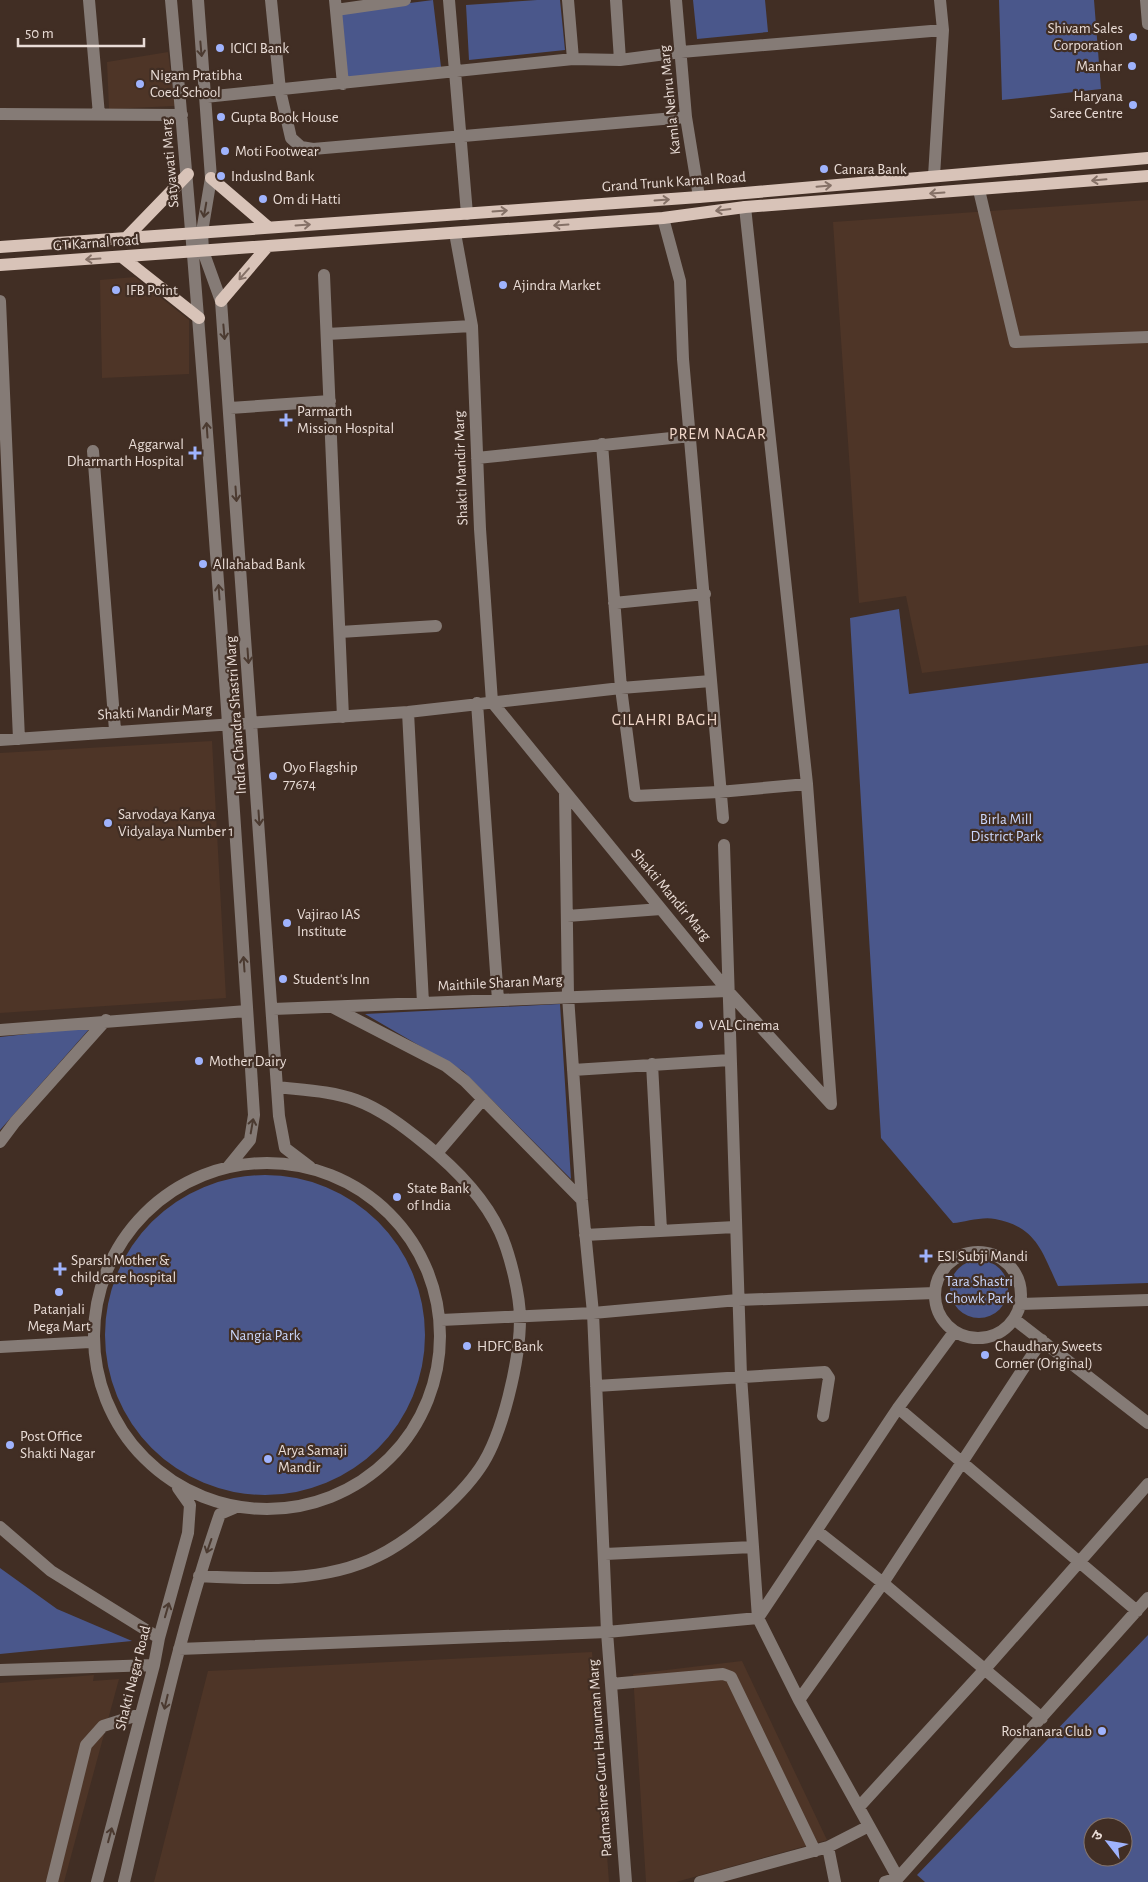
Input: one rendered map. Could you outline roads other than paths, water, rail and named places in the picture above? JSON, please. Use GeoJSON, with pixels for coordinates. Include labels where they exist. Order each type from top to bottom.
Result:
{"type":"FeatureCollection","features":[{"type":"Feature","properties":{"kind":"main road","name":"Grand Trunk Karnal Road"},"geometry":{"type":"LineString","coordinates":[[197,232],[699,197],[1148,158]]}},
{"type":"Feature","properties":{"kind":"main road"},"geometry":{"type":"LineString","coordinates":[[126,238],[188,174]]}},
{"type":"Feature","properties":{"kind":"main road","name":"Grand Trunk Karnal Road"},"geometry":{"type":"LineString","coordinates":[[199,252],[663,218],[745,207],[1148,176]]}},
{"type":"Feature","properties":{"kind":"main road"},"geometry":{"type":"LineString","coordinates":[[211,178],[268,227]]}},
{"type":"Feature","properties":{"kind":"main road","name":"GT Karnal road"},"geometry":{"type":"LineString","coordinates":[[0,247],[197,232]]}},
{"type":"Feature","properties":{"kind":"main road"},"geometry":{"type":"LineString","coordinates":[[221,301],[267,247]]}},
{"type":"Feature","properties":{"kind":"main road","name":"GT Karnal road"},"geometry":{"type":"LineString","coordinates":[[0,266],[199,252]]}},
{"type":"Feature","properties":{"kind":"main road"},"geometry":{"type":"LineString","coordinates":[[122,257],[199,318]]}},
{"type":"Feature","properties":{"kind":"street"},"geometry":{"type":"LineString","coordinates":[[89,0],[99,115]]}},
{"type":"Feature","properties":{"kind":"street","name":"Satyawati Marg"},"geometry":{"type":"LineString","coordinates":[[171,0],[188,174],[197,232]]}},
{"type":"Feature","properties":{"kind":"street"},"geometry":{"type":"LineString","coordinates":[[198,0],[211,178],[197,232],[199,252]]}},
{"type":"Feature","properties":{"kind":"street"},"geometry":{"type":"LineString","coordinates":[[271,0],[280,90],[291,138],[301,147],[307,149],[461,138],[686,117]]}},
{"type":"Feature","properties":{"kind":"street"},"geometry":{"type":"LineString","coordinates":[[343,84],[335,5],[405,0]]}},
{"type":"Feature","properties":{"kind":"street"},"geometry":{"type":"LineString","coordinates":[[449,0],[467,214]]}},
{"type":"Feature","properties":{"kind":"street"},"geometry":{"type":"LineString","coordinates":[[568,0],[573,59]]}},
{"type":"Feature","properties":{"kind":"street"},"geometry":{"type":"LineString","coordinates":[[616,0],[620,60]]}},
{"type":"Feature","properties":{"kind":"street","name":"Kamla Nehru Marg"},"geometry":{"type":"LineString","coordinates":[[676,0],[686,117],[699,197]]}},
{"type":"Feature","properties":{"kind":"street"},"geometry":{"type":"LineString","coordinates":[[934,176],[943,30],[940,0]]}},
{"type":"Feature","properties":{"kind":"street"},"geometry":{"type":"LineString","coordinates":[[1146,0],[1148,24]]}},
{"type":"Feature","properties":{"kind":"street"},"geometry":{"type":"LineString","coordinates":[[205,97],[573,59],[620,60],[681,52],[943,30]]}},
{"type":"Feature","properties":{"kind":"street"},"geometry":{"type":"LineString","coordinates":[[0,114],[182,115]]}},
{"type":"Feature","properties":{"kind":"street"},"geometry":{"type":"LineString","coordinates":[[979,190],[1015,342],[1148,337]]}},
{"type":"Feature","properties":{"kind":"street"},"geometry":{"type":"LineString","coordinates":[[602,444],[621,688],[634,796],[719,792],[807,784],[745,207]]}},
{"type":"Feature","properties":{"kind":"street"},"geometry":{"type":"LineString","coordinates":[[663,218],[680,281],[683,359],[705,594],[719,792],[723,818]]}},
{"type":"Feature","properties":{"kind":"street","name":"Shakti Mandir Marg"},"geometry":{"type":"LineString","coordinates":[[455,233],[472,326],[477,458],[492,702],[728,991],[831,1104],[807,784]]}},
{"type":"Feature","properties":{"kind":"street","name":"Indra Chandra Shastri Marg"},"geometry":{"type":"LineString","coordinates":[[199,252],[221,301],[279,1116],[285,1148],[310,1167]]}},
{"type":"Feature","properties":{"kind":"street","name":"Indra Chandra Shastri Marg"},"geometry":{"type":"LineString","coordinates":[[199,252],[199,318],[254,1115],[250,1140],[228,1167]]}},
{"type":"Feature","properties":{"kind":"street"},"geometry":{"type":"LineString","coordinates":[[324,275],[343,717]]}},
{"type":"Feature","properties":{"kind":"street"},"geometry":{"type":"LineString","coordinates":[[0,301],[19,739]]}},
{"type":"Feature","properties":{"kind":"street"},"geometry":{"type":"LineString","coordinates":[[327,334],[472,326]]}},
{"type":"Feature","properties":{"kind":"street"},"geometry":{"type":"LineString","coordinates":[[230,408],[330,401]]}},
{"type":"Feature","properties":{"kind":"street"},"geometry":{"type":"LineString","coordinates":[[477,458],[691,436]]}},
{"type":"Feature","properties":{"kind":"street"},"geometry":{"type":"LineString","coordinates":[[94,451],[115,730]]}},
{"type":"Feature","properties":{"kind":"street"},"geometry":{"type":"LineString","coordinates":[[614,603],[705,594]]}},
{"type":"Feature","properties":{"kind":"street"},"geometry":{"type":"LineString","coordinates":[[340,632],[436,626]]}},
{"type":"Feature","properties":{"kind":"street","name":"Shakti Mandir Marg"},"geometry":{"type":"LineString","coordinates":[[0,740],[115,730],[408,712],[621,688],[711,681]]}},
{"type":"Feature","properties":{"kind":"street"},"geometry":{"type":"LineString","coordinates":[[477,703],[498,1000]]}},
{"type":"Feature","properties":{"kind":"street"},"geometry":{"type":"LineString","coordinates":[[408,712],[423,1003]]}},
{"type":"Feature","properties":{"kind":"street","name":"Padmashree Guru Hanuman Marg"},"geometry":{"type":"LineString","coordinates":[[565,793],[568,996],[582,1200],[593,1313],[607,1632],[626,1882]]}},
{"type":"Feature","properties":{"kind":"street"},"geometry":{"type":"LineString","coordinates":[[724,844],[741,1376],[758,1618],[799,1700],[869,1826],[890,1881],[1042,1718],[1148,1598]]}},
{"type":"Feature","properties":{"kind":"street"},"geometry":{"type":"LineString","coordinates":[[567,916],[661,909]]}},
{"type":"Feature","properties":{"kind":"street","name":"Maithile Sharan Marg"},"geometry":{"type":"LineString","coordinates":[[272,1009],[728,991]]}},
{"type":"Feature","properties":{"kind":"street"},"geometry":{"type":"LineString","coordinates":[[332,1007],[446,1066],[483,1099],[582,1200]]}},
{"type":"Feature","properties":{"kind":"street"},"geometry":{"type":"LineString","coordinates":[[0,1030],[106,1020],[247,1011]]}},
{"type":"Feature","properties":{"kind":"street"},"geometry":{"type":"LineString","coordinates":[[0,1142],[15,1122],[106,1020]]}},
{"type":"Feature","properties":{"kind":"street"},"geometry":{"type":"LineString","coordinates":[[573,1070],[730,1060]]}},
{"type":"Feature","properties":{"kind":"street"},"geometry":{"type":"LineString","coordinates":[[652,1064],[661,1230]]}},
{"type":"Feature","properties":{"kind":"street"},"geometry":{"type":"LineString","coordinates":[[199,1576],[254,1579],[325,1574],[378,1557],[412,1536],[447,1505],[480,1468],[500,1428],[510,1387],[520,1317],[512,1272],[500,1233],[485,1206],[459,1174],[437,1153],[385,1115],[356,1100],[326,1093],[277,1087]]}},
{"type":"Feature","properties":{"kind":"street"},"geometry":{"type":"LineString","coordinates":[[437,1153],[483,1099]]}},
{"type":"Feature","properties":{"kind":"street"},"geometry":{"type":"LineString","coordinates":[[276,1162],[310,1167],[327,1173],[376,1200],[414,1242],[432,1279],[441,1320],[437,1374],[413,1430],[374,1474],[320,1502],[267,1511],[234,1508],[200,1497],[176,1486],[149,1465],[110,1412],[90,1342],[99,1292],[121,1243],[169,1193],[228,1167],[276,1162]]}},
{"type":"Feature","properties":{"kind":"street"},"geometry":{"type":"LineString","coordinates":[[586,1235],[736,1227]]}},
{"type":"Feature","properties":{"kind":"street"},"geometry":{"type":"LineString","coordinates":[[983,1253],[1002,1260],[1014,1272],[1021,1291],[1020,1304],[1014,1319],[1004,1329],[983,1338],[964,1336],[954,1332],[941,1318],[937,1309],[935,1293],[938,1281],[950,1263],[968,1254],[983,1253]]}},
{"type":"Feature","properties":{"kind":"street"},"geometry":{"type":"LineString","coordinates":[[441,1320],[593,1313],[738,1300],[935,1293]]}},
{"type":"Feature","properties":{"kind":"street"},"geometry":{"type":"LineString","coordinates":[[1020,1304],[1148,1300]]}},
{"type":"Feature","properties":{"kind":"street"},"geometry":{"type":"LineString","coordinates":[[1014,1319],[1148,1423]]}},
{"type":"Feature","properties":{"kind":"street"},"geometry":{"type":"LineString","coordinates":[[758,1618],[898,1408],[954,1332]]}},
{"type":"Feature","properties":{"kind":"street"},"geometry":{"type":"LineString","coordinates":[[799,1700],[883,1583],[1042,1340]]}},
{"type":"Feature","properties":{"kind":"street"},"geometry":{"type":"LineString","coordinates":[[0,1347],[90,1342]]}},
{"type":"Feature","properties":{"kind":"street"},"geometry":{"type":"LineString","coordinates":[[596,1386],[825,1372],[829,1378],[823,1416]]}},
{"type":"Feature","properties":{"kind":"street"},"geometry":{"type":"LineString","coordinates":[[898,1408],[961,1464],[1137,1611]]}},
{"type":"Feature","properties":{"kind":"street"},"geometry":{"type":"LineString","coordinates":[[859,1807],[986,1669],[1148,1484]]}},
{"type":"Feature","properties":{"kind":"street","name":"Shakti Nagar Road"},"geometry":{"type":"LineString","coordinates":[[97,1882],[154,1665],[159,1638],[188,1533],[190,1504],[176,1486]]}},
{"type":"Feature","properties":{"kind":"street"},"geometry":{"type":"LineString","coordinates":[[124,1882],[179,1649],[199,1576],[220,1514],[234,1508]]}},
{"type":"Feature","properties":{"kind":"street"},"geometry":{"type":"LineString","coordinates":[[0,1527],[51,1571],[159,1638]]}},
{"type":"Feature","properties":{"kind":"street"},"geometry":{"type":"LineString","coordinates":[[816,1531],[883,1583],[1042,1718]]}},
{"type":"Feature","properties":{"kind":"street"},"geometry":{"type":"LineString","coordinates":[[605,1554],[753,1547]]}},
{"type":"Feature","properties":{"kind":"street"},"geometry":{"type":"LineString","coordinates":[[179,1649],[607,1632],[758,1618]]}},
{"type":"Feature","properties":{"kind":"street"},"geometry":{"type":"LineString","coordinates":[[0,1670],[154,1665]]}},
{"type":"Feature","properties":{"kind":"street"},"geometry":{"type":"LineString","coordinates":[[611,1684],[723,1674],[731,1677],[815,1851]]}},
{"type":"Feature","properties":{"kind":"street"},"geometry":{"type":"LineString","coordinates":[[52,1882],[86,1745],[103,1726],[141,1714]]}},
{"type":"Feature","properties":{"kind":"street"},"geometry":{"type":"LineString","coordinates":[[700,1882],[828,1847],[869,1826]]}},
{"type":"Feature","properties":{"kind":"street"},"geometry":{"type":"LineString","coordinates":[[828,1847],[835,1882]]}},
{"type":"Feature","properties":{"kind":"place","name":"Shivam Sales Corporation"},"geometry":{"type":"Point","coordinates":[1133,37]}},
{"type":"Feature","properties":{"kind":"place","name":"ICICI Bank"},"geometry":{"type":"Point","coordinates":[220,48]}},
{"type":"Feature","properties":{"kind":"place","name":"Manhar"},"geometry":{"type":"Point","coordinates":[1132,66]}},
{"type":"Feature","properties":{"kind":"place","name":"Nigam Pratibha Coed School"},"geometry":{"type":"Point","coordinates":[140,84]}},
{"type":"Feature","properties":{"kind":"place","name":"Haryana Saree Centre"},"geometry":{"type":"Point","coordinates":[1133,105]}},
{"type":"Feature","properties":{"kind":"place","name":"Gupta Book House"},"geometry":{"type":"Point","coordinates":[221,117]}},
{"type":"Feature","properties":{"kind":"place","name":"Moti Footwear"},"geometry":{"type":"Point","coordinates":[225,151]}},
{"type":"Feature","properties":{"kind":"place","name":"Canara Bank"},"geometry":{"type":"Point","coordinates":[824,169]}},
{"type":"Feature","properties":{"kind":"place","name":"IndusInd Bank"},"geometry":{"type":"Point","coordinates":[221,176]}},
{"type":"Feature","properties":{"kind":"place","name":"Om di Hatti"},"geometry":{"type":"Point","coordinates":[263,199]}},
{"type":"Feature","properties":{"kind":"place","name":"Ajindra Market"},"geometry":{"type":"Point","coordinates":[503,285]}},
{"type":"Feature","properties":{"kind":"place","name":"IFB Point"},"geometry":{"type":"Point","coordinates":[116,290]}},
{"type":"Feature","properties":{"kind":"place","name":"Parmarth Mission Hospital"},"geometry":{"type":"Point","coordinates":[286,420]}},
{"type":"Feature","properties":{"kind":"place","name":"Aggarwal Dharmarth Hospital"},"geometry":{"type":"Point","coordinates":[195,453]}},
{"type":"Feature","properties":{"kind":"place","name":"Allahabad Bank"},"geometry":{"type":"Point","coordinates":[203,564]}},
{"type":"Feature","properties":{"kind":"place","name":"Oyo Flagship 77674"},"geometry":{"type":"Point","coordinates":[273,776]}},
{"type":"Feature","properties":{"kind":"place","name":"Sarvodaya Kanya Vidyalaya Number 1"},"geometry":{"type":"Point","coordinates":[108,823]}},
{"type":"Feature","properties":{"kind":"place","name":"Vajirao IAS Institute"},"geometry":{"type":"Point","coordinates":[287,923]}},
{"type":"Feature","properties":{"kind":"place","name":"Student's Inn"},"geometry":{"type":"Point","coordinates":[283,979]}},
{"type":"Feature","properties":{"kind":"place","name":"VAL Cinema"},"geometry":{"type":"Point","coordinates":[699,1025]}},
{"type":"Feature","properties":{"kind":"place","name":"Mother Dairy"},"geometry":{"type":"Point","coordinates":[199,1061]}},
{"type":"Feature","properties":{"kind":"place","name":"State Bank of India"},"geometry":{"type":"Point","coordinates":[397,1197]}},
{"type":"Feature","properties":{"kind":"place","name":"ESI Subji Mandi"},"geometry":{"type":"Point","coordinates":[926,1256]}},
{"type":"Feature","properties":{"kind":"place","name":"Sparsh Mother & child care hospital"},"geometry":{"type":"Point","coordinates":[60,1269]}},
{"type":"Feature","properties":{"kind":"place","name":"Patanjali Mega Mart"},"geometry":{"type":"Point","coordinates":[59,1292]}},
{"type":"Feature","properties":{"kind":"place","name":"HDFC Bank"},"geometry":{"type":"Point","coordinates":[467,1346]}},
{"type":"Feature","properties":{"kind":"place","name":"Chaudhary Sweets Corner (Original)"},"geometry":{"type":"Point","coordinates":[985,1355]}},
{"type":"Feature","properties":{"kind":"place","name":"Post Office Shakti Nagar"},"geometry":{"type":"Point","coordinates":[10,1445]}},
{"type":"Feature","properties":{"kind":"place","name":"Arya Samaji Mandir"},"geometry":{"type":"Point","coordinates":[268,1459]}},
{"type":"Feature","properties":{"kind":"place","name":"Roshanara Club"},"geometry":{"type":"Point","coordinates":[1102,1731]}},
{"type":"Feature","properties":{"kind":"district","name":"PREM NAGAR"},"geometry":{"type":"Point","coordinates":[718,434]}},
{"type":"Feature","properties":{"kind":"district","name":"GILAHRI BAGH"},"geometry":{"type":"Point","coordinates":[665,720]}},
{"type":"Feature","properties":{"kind":"park label","name":"Birla Mill District Park"},"geometry":{"type":"Point","coordinates":[1006,828]}},
{"type":"Feature","properties":{"kind":"park label","name":"Tara Shastri Chowk Park"},"geometry":{"type":"Point","coordinates":[979,1290]}},
{"type":"Feature","properties":{"kind":"park label","name":"Nangia Park"},"geometry":{"type":"Point","coordinates":[265,1335]}}]}
